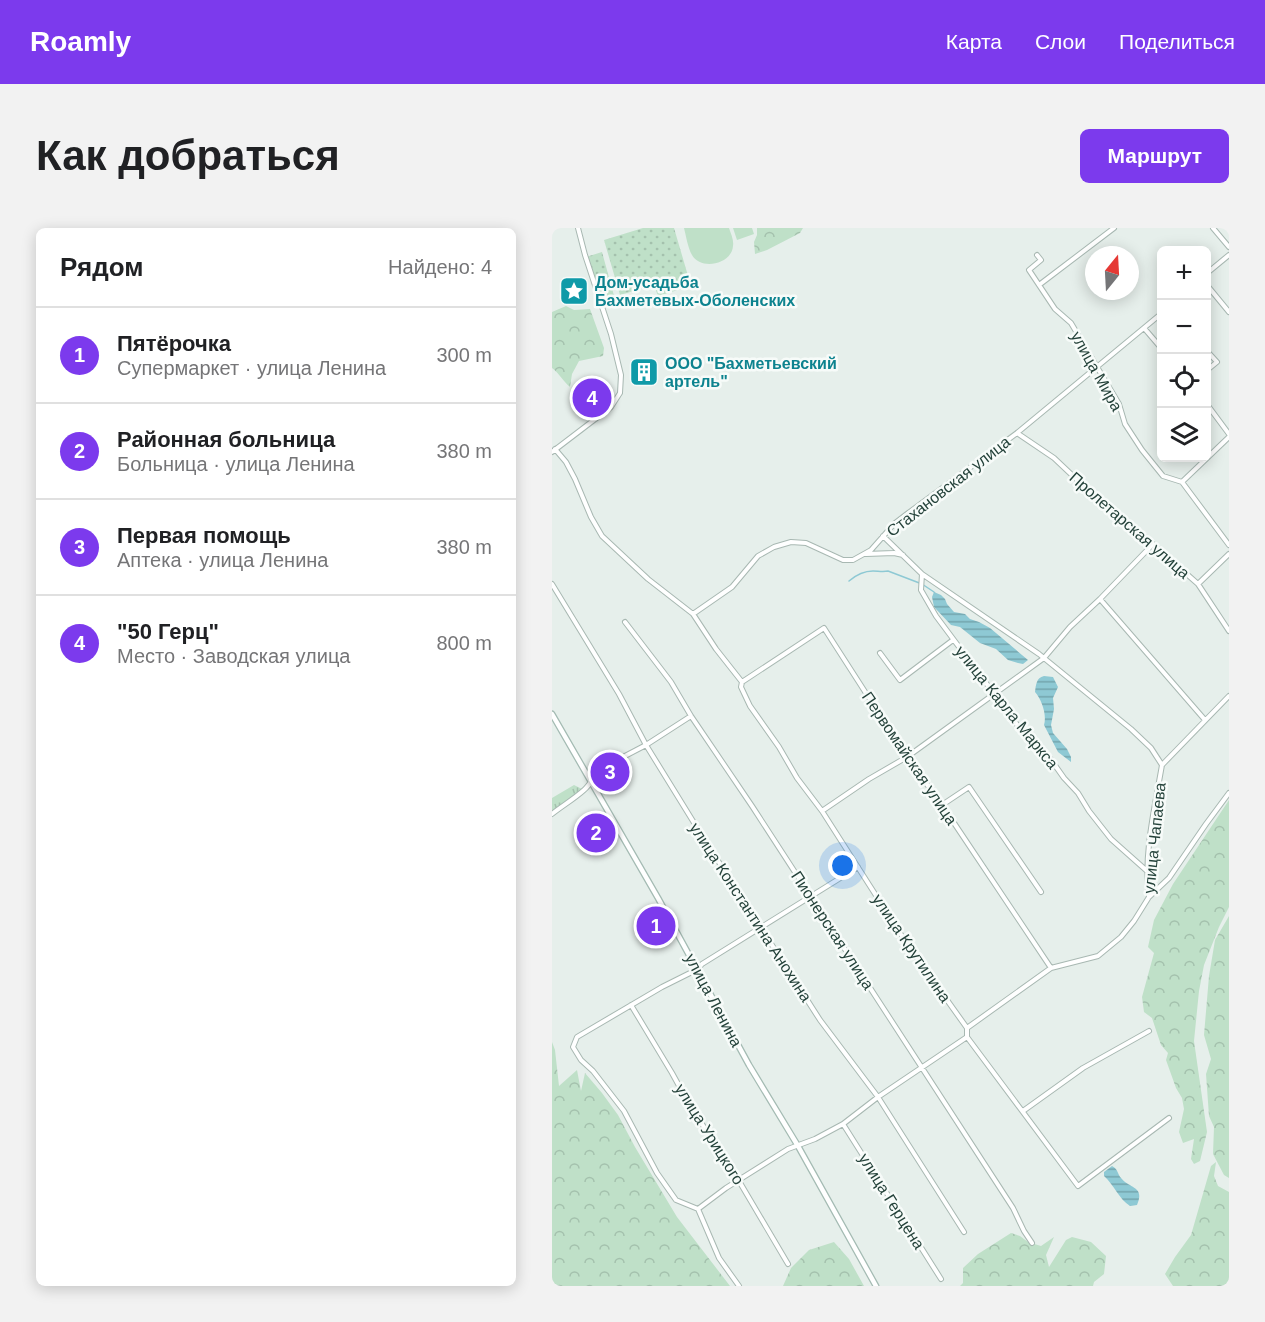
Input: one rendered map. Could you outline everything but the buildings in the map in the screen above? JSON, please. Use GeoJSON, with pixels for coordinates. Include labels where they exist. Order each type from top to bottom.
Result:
{"type":"FeatureCollection","features":[{"type":"Feature","properties":{"kind":"main road","name":"улица Ленина"},"geometry":{"type":"LineString","coordinates":[[552,714],[876,1286]]}},
{"type":"Feature","properties":{"kind":"street"},"geometry":{"type":"LineString","coordinates":[[554,450],[611,407],[620,393],[621,375],[611,334],[578,228]]}},
{"type":"Feature","properties":{"kind":"street"},"geometry":{"type":"LineString","coordinates":[[1040,285],[1114,228]]}},
{"type":"Feature","properties":{"kind":"street"},"geometry":{"type":"LineString","coordinates":[[1213,228],[1229,247]]}},
{"type":"Feature","properties":{"kind":"street","name":"улица Мира"},"geometry":{"type":"LineString","coordinates":[[1037,255],[1041,260],[1029,270],[1055,309],[1071,323],[1119,404],[1125,424],[1142,450],[1163,476],[1182,482],[1229,545]]}},
{"type":"Feature","properties":{"kind":"street"},"geometry":{"type":"LineString","coordinates":[[1211,270],[1229,255]]}},
{"type":"Feature","properties":{"kind":"street"},"geometry":{"type":"LineString","coordinates":[[1211,290],[1229,312]]}},
{"type":"Feature","properties":{"kind":"street","name":"Стахановская улица"},"geometry":{"type":"LineString","coordinates":[[862,555],[871,550],[907,514],[1017,433],[1157,316]]}},
{"type":"Feature","properties":{"kind":"street"},"geometry":{"type":"LineString","coordinates":[[1144,327],[1157,344]]}},
{"type":"Feature","properties":{"kind":"street"},"geometry":{"type":"LineString","coordinates":[[1211,355],[1217,362],[1211,367]]}},
{"type":"Feature","properties":{"kind":"street"},"geometry":{"type":"LineString","coordinates":[[1182,482],[1229,435],[1210,408]]}},
{"type":"Feature","properties":{"kind":"street","name":"Пролетарская улица"},"geometry":{"type":"LineString","coordinates":[[1017,433],[1054,458],[1110,511],[1138,531],[1198,584],[1229,631]]}},
{"type":"Feature","properties":{"kind":"street","name":"улица Крутилина"},"geometry":{"type":"LineString","coordinates":[[554,450],[566,462],[602,536],[648,579],[693,614],[716,649],[742,682],[741,687],[750,706],[779,747],[797,778],[822,811],[906,944],[967,1028]]}},
{"type":"Feature","properties":{"kind":"street"},"geometry":{"type":"LineString","coordinates":[[883,536],[922,574],[1044,658],[1131,729],[1151,748],[1162,765],[1229,696]]}},
{"type":"Feature","properties":{"kind":"street"},"geometry":{"type":"LineString","coordinates":[[693,614],[732,587],[758,556],[778,545],[790,542],[806,543],[843,560],[853,560],[862,555],[894,553],[904,556]]}},
{"type":"Feature","properties":{"kind":"street"},"geometry":{"type":"LineString","coordinates":[[822,811],[869,779],[907,757],[1044,658],[1070,627],[1153,544]]}},
{"type":"Feature","properties":{"kind":"street"},"geometry":{"type":"LineString","coordinates":[[1198,584],[1229,554]]}},
{"type":"Feature","properties":{"kind":"street","name":"улица Карла Маркса"},"geometry":{"type":"LineString","coordinates":[[922,574],[921,590],[953,640],[1028,738],[1047,754],[1078,793],[1111,839],[1147,871]]}},
{"type":"Feature","properties":{"kind":"street","name":"улица Константина Анохина"},"geometry":{"type":"LineString","coordinates":[[552,584],[619,694],[646,745],[760,928],[820,1020],[878,1097],[964,1232]]}},
{"type":"Feature","properties":{"kind":"street"},"geometry":{"type":"LineString","coordinates":[[1100,599],[1205,720]]}},
{"type":"Feature","properties":{"kind":"street","name":"Пионерская улица"},"geometry":{"type":"LineString","coordinates":[[625,622],[671,682],[1013,1208],[1032,1243]]}},
{"type":"Feature","properties":{"kind":"street","name":"Первомайская улица"},"geometry":{"type":"LineString","coordinates":[[742,682],[824,628],[907,757],[1052,968]]}},
{"type":"Feature","properties":{"kind":"street"},"geometry":{"type":"LineString","coordinates":[[880,653],[900,680],[953,640]]}},
{"type":"Feature","properties":{"kind":"street"},"geometry":{"type":"LineString","coordinates":[[552,814],[584,790],[602,768],[646,745],[691,716]]}},
{"type":"Feature","properties":{"kind":"street","name":"улица Чапаева"},"geometry":{"type":"LineString","coordinates":[[967,1028],[1052,968],[1064,963],[1098,956],[1134,921],[1149,897],[1147,871],[1152,822],[1162,765]]}},
{"type":"Feature","properties":{"kind":"street"},"geometry":{"type":"LineString","coordinates":[[942,805],[969,788],[1041,892]]}},
{"type":"Feature","properties":{"kind":"street"},"geometry":{"type":"LineString","coordinates":[[1149,897],[1169,878],[1229,793]]}},
{"type":"Feature","properties":{"kind":"street"},"geometry":{"type":"LineString","coordinates":[[738,1286],[719,1258],[698,1209],[675,1200],[657,1173],[624,1111],[593,1071],[581,1060],[573,1047],[577,1037],[662,987],[698,969],[702,964],[858,867]]}},
{"type":"Feature","properties":{"kind":"street","name":"улица Урицкого"},"geometry":{"type":"LineString","coordinates":[[631,1005],[788,1264]]}},
{"type":"Feature","properties":{"kind":"street"},"geometry":{"type":"LineString","coordinates":[[967,1028],[967,1037],[1078,1186],[1169,1118]]}},
{"type":"Feature","properties":{"kind":"street"},"geometry":{"type":"LineString","coordinates":[[1023,1111],[1083,1068],[1149,1031]]}},
{"type":"Feature","properties":{"kind":"street"},"geometry":{"type":"LineString","coordinates":[[698,1209],[726,1188],[788,1149],[815,1139],[843,1124],[878,1097],[967,1037]]}},
{"type":"Feature","properties":{"kind":"street","name":"улица Герцена"},"geometry":{"type":"LineString","coordinates":[[843,1124],[941,1279]]}},
{"type":"Feature","properties":{"kind":"green space"},"geometry":{"type":"Polygon","coordinates":[[[643,228],[674,228],[691,286],[658,296],[654,285],[620,295],[604,240],[643,228]]]}},
{"type":"Feature","properties":{"kind":"green space"},"geometry":{"type":"Polygon","coordinates":[[[684,228],[729,228],[733,242],[731,252],[722,261],[716,263],[702,263],[696,260],[689,249],[684,228]]]}},
{"type":"Feature","properties":{"kind":"green space"},"geometry":{"type":"Polygon","coordinates":[[[733,228],[752,228],[754,234],[737,240],[733,228]]]}},
{"type":"Feature","properties":{"kind":"green space"},"geometry":{"type":"Polygon","coordinates":[[[757,228],[803,228],[800,233],[755,254],[754,242],[757,228]]]}},
{"type":"Feature","properties":{"kind":"green space"},"geometry":{"type":"Polygon","coordinates":[[[602,252],[616,303],[602,307],[586,257],[602,252]]]}},
{"type":"Feature","properties":{"kind":"green space"},"geometry":{"type":"Polygon","coordinates":[[[566,306],[574,310],[590,309],[604,348],[603,356],[579,361],[572,374],[570,387],[552,368],[552,312],[566,306]]]}},
{"type":"Feature","properties":{"kind":"green space"},"geometry":{"type":"Polygon","coordinates":[[[574,785],[584,790],[552,814],[552,798],[574,785]]]}},
{"type":"Feature","properties":{"kind":"green space"},"geometry":{"type":"Polygon","coordinates":[[[1229,800],[1229,907],[1204,965],[1194,1041],[1207,1132],[1200,1161],[1194,1164],[1191,1159],[1194,1139],[1183,1143],[1179,1132],[1184,1109],[1182,1098],[1166,1060],[1168,1053],[1161,1045],[1152,1018],[1144,1012],[1142,997],[1154,953],[1148,947],[1154,920],[1173,884],[1229,800]]]}},
{"type":"Feature","properties":{"kind":"green space"},"geometry":{"type":"Polygon","coordinates":[[[1229,916],[1229,1178],[1224,1175],[1213,1154],[1214,1127],[1209,1116],[1206,1074],[1211,1059],[1204,1035],[1209,976],[1215,940],[1229,916]]]}},
{"type":"Feature","properties":{"kind":"green space"},"geometry":{"type":"Polygon","coordinates":[[[552,1042],[559,1086],[577,1070],[581,1091],[585,1073],[618,1115],[677,1217],[730,1286],[552,1286],[552,1042]]]}},
{"type":"Feature","properties":{"kind":"green space"},"geometry":{"type":"Polygon","coordinates":[[[1216,1162],[1214,1176],[1218,1186],[1229,1192],[1229,1286],[1173,1286],[1165,1274],[1191,1235],[1211,1166],[1216,1162]]]}},
{"type":"Feature","properties":{"kind":"green space"},"geometry":{"type":"Polygon","coordinates":[[[1011,1233],[1041,1246],[1054,1237],[1046,1255],[1049,1267],[1066,1240],[1072,1237],[1091,1242],[1106,1256],[1104,1274],[1094,1282],[1093,1286],[960,1286],[963,1283],[963,1268],[978,1254],[1011,1233]]]}},
{"type":"Feature","properties":{"kind":"green space"},"geometry":{"type":"Polygon","coordinates":[[[834,1242],[849,1259],[864,1286],[783,1286],[791,1268],[809,1250],[834,1242]]]}},
{"type":"Feature","properties":{"kind":"water"},"geometry":{"type":"Polygon","coordinates":[[[934,592],[945,599],[954,612],[965,614],[970,619],[990,628],[1028,660],[1023,664],[1008,660],[996,649],[980,643],[960,627],[951,625],[934,607],[932,597],[934,592]]]}},
{"type":"Feature","properties":{"kind":"water"},"geometry":{"type":"Polygon","coordinates":[[[1044,676],[1053,677],[1058,687],[1053,698],[1054,709],[1051,725],[1053,733],[1067,749],[1071,762],[1058,752],[1044,725],[1043,708],[1035,692],[1038,680],[1044,676]]]}},
{"type":"Feature","properties":{"kind":"water"},"geometry":{"type":"Polygon","coordinates":[[[1112,1166],[1125,1182],[1138,1191],[1137,1205],[1130,1206],[1126,1203],[1104,1176],[1104,1172],[1112,1166]]]}},
{"type":"Feature","properties":{"kind":"waterway"},"geometry":{"type":"LineString","coordinates":[[849,581],[866,572],[888,571],[922,584],[934,592]]}},
{"type":"Feature","properties":{"kind":"place","name":"Дом-усадьба Бахметевых-Оболенских"},"geometry":{"type":"Point","coordinates":[574,291]}},
{"type":"Feature","properties":{"kind":"place","name":"ООО \"Бахметьевский артель\""},"geometry":{"type":"Point","coordinates":[644,372]}},
{"type":"Feature","properties":{"kind":"place","name":"\"50 Герц\""},"geometry":{"type":"Point","coordinates":[592,398]}},
{"type":"Feature","properties":{"kind":"place","name":"Первая помощь"},"geometry":{"type":"Point","coordinates":[610,772]}},
{"type":"Feature","properties":{"kind":"place","name":"Районная больница"},"geometry":{"type":"Point","coordinates":[596,833]}},
{"type":"Feature","properties":{"kind":"place","name":"Пятёрочка"},"geometry":{"type":"Point","coordinates":[656,926]}}]}
